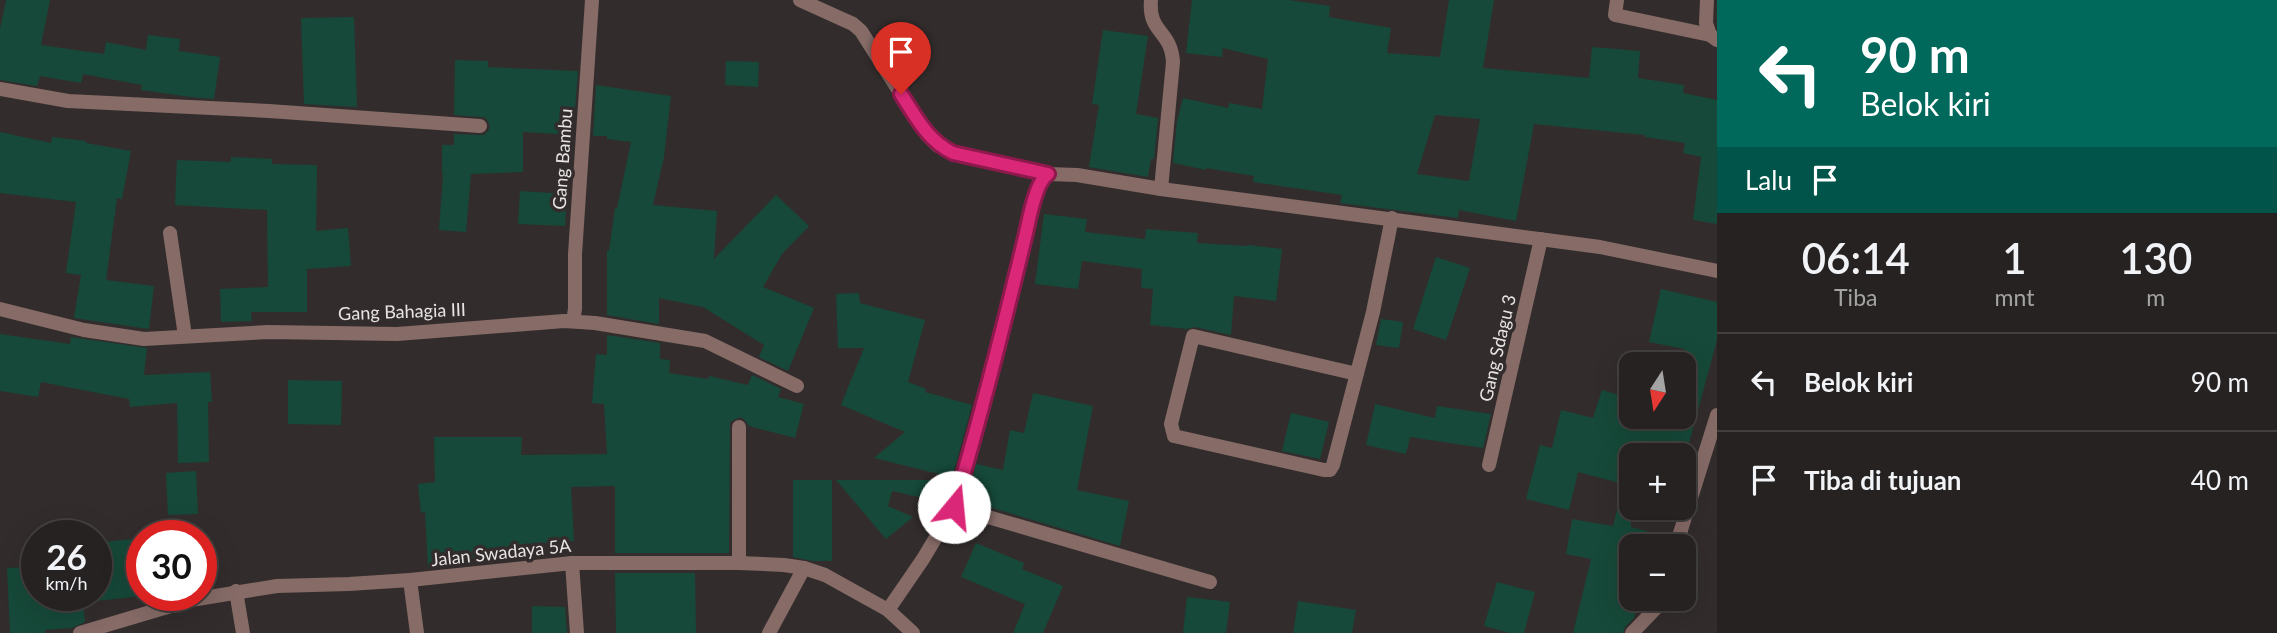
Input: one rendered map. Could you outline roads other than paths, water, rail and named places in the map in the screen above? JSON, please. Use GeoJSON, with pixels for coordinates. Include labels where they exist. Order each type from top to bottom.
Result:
{"type":"FeatureCollection","features":[{"type":"Feature","properties":{"kind":"street","name":"Gang Bambu"},"geometry":{"type":"LineString","coordinates":[[573,321],[592,0]]}},
{"type":"Feature","properties":{"kind":"street"},"geometry":{"type":"LineString","coordinates":[[800,0],[853,24],[861,32],[927,135],[939,146],[953,153],[1048,174],[1077,175],[1161,189],[1600,247],[1717,271]]}},
{"type":"Feature","properties":{"kind":"street"},"geometry":{"type":"LineString","coordinates":[[1151,0],[1152,19],[1155,27],[1168,39],[1173,62],[1161,189]]}},
{"type":"Feature","properties":{"kind":"street"},"geometry":{"type":"LineString","coordinates":[[1617,0],[1615,15],[1713,38]]}},
{"type":"Feature","properties":{"kind":"street"},"geometry":{"type":"LineString","coordinates":[[1707,0],[1706,23],[1713,38]]}},
{"type":"Feature","properties":{"kind":"street"},"geometry":{"type":"LineString","coordinates":[[0,89],[68,101],[269,111],[480,126]]}},
{"type":"Feature","properties":{"kind":"street"},"geometry":{"type":"LineString","coordinates":[[888,610],[954,507],[1010,301],[1030,214],[1041,178],[1048,174]]}},
{"type":"Feature","properties":{"kind":"street"},"geometry":{"type":"LineString","coordinates":[[1357,374],[1193,336],[1171,431],[1174,436],[1330,470],[1357,374],[1392,218]]}},
{"type":"Feature","properties":{"kind":"street"},"geometry":{"type":"LineString","coordinates":[[170,233],[185,336]]}},
{"type":"Feature","properties":{"kind":"street","name":"Gang Sdagu 3"},"geometry":{"type":"LineString","coordinates":[[1489,464],[1541,239]]}},
{"type":"Feature","properties":{"kind":"street","name":"Gang Bahagia III"},"geometry":{"type":"LineString","coordinates":[[0,309],[83,330],[144,339],[268,332],[397,334],[573,321],[705,341],[797,386]]}},
{"type":"Feature","properties":{"kind":"street"},"geometry":{"type":"LineString","coordinates":[[1680,534],[1717,415]]}},
{"type":"Feature","properties":{"kind":"street"},"geometry":{"type":"LineString","coordinates":[[739,427],[739,563]]}},
{"type":"Feature","properties":{"kind":"street"},"geometry":{"type":"LineString","coordinates":[[954,507],[1210,582]]}},
{"type":"Feature","properties":{"kind":"street"},"geometry":{"type":"LineString","coordinates":[[572,563],[577,633]]}},
{"type":"Feature","properties":{"kind":"street","name":"Jalan Swadaya 5A"},"geometry":{"type":"LineString","coordinates":[[80,633],[191,600],[277,586],[410,580],[572,563],[739,563],[804,568],[825,575],[888,610],[913,633]]}},
{"type":"Feature","properties":{"kind":"street"},"geometry":{"type":"LineString","coordinates":[[769,633],[804,568]]}},
{"type":"Feature","properties":{"kind":"street"},"geometry":{"type":"LineString","coordinates":[[410,580],[417,633]]}},
{"type":"Feature","properties":{"kind":"street"},"geometry":{"type":"LineString","coordinates":[[236,591],[243,633]]}},
{"type":"Feature","properties":{"kind":"street"},"geometry":{"type":"LineString","coordinates":[[1632,633],[1653,611]]}}]}
